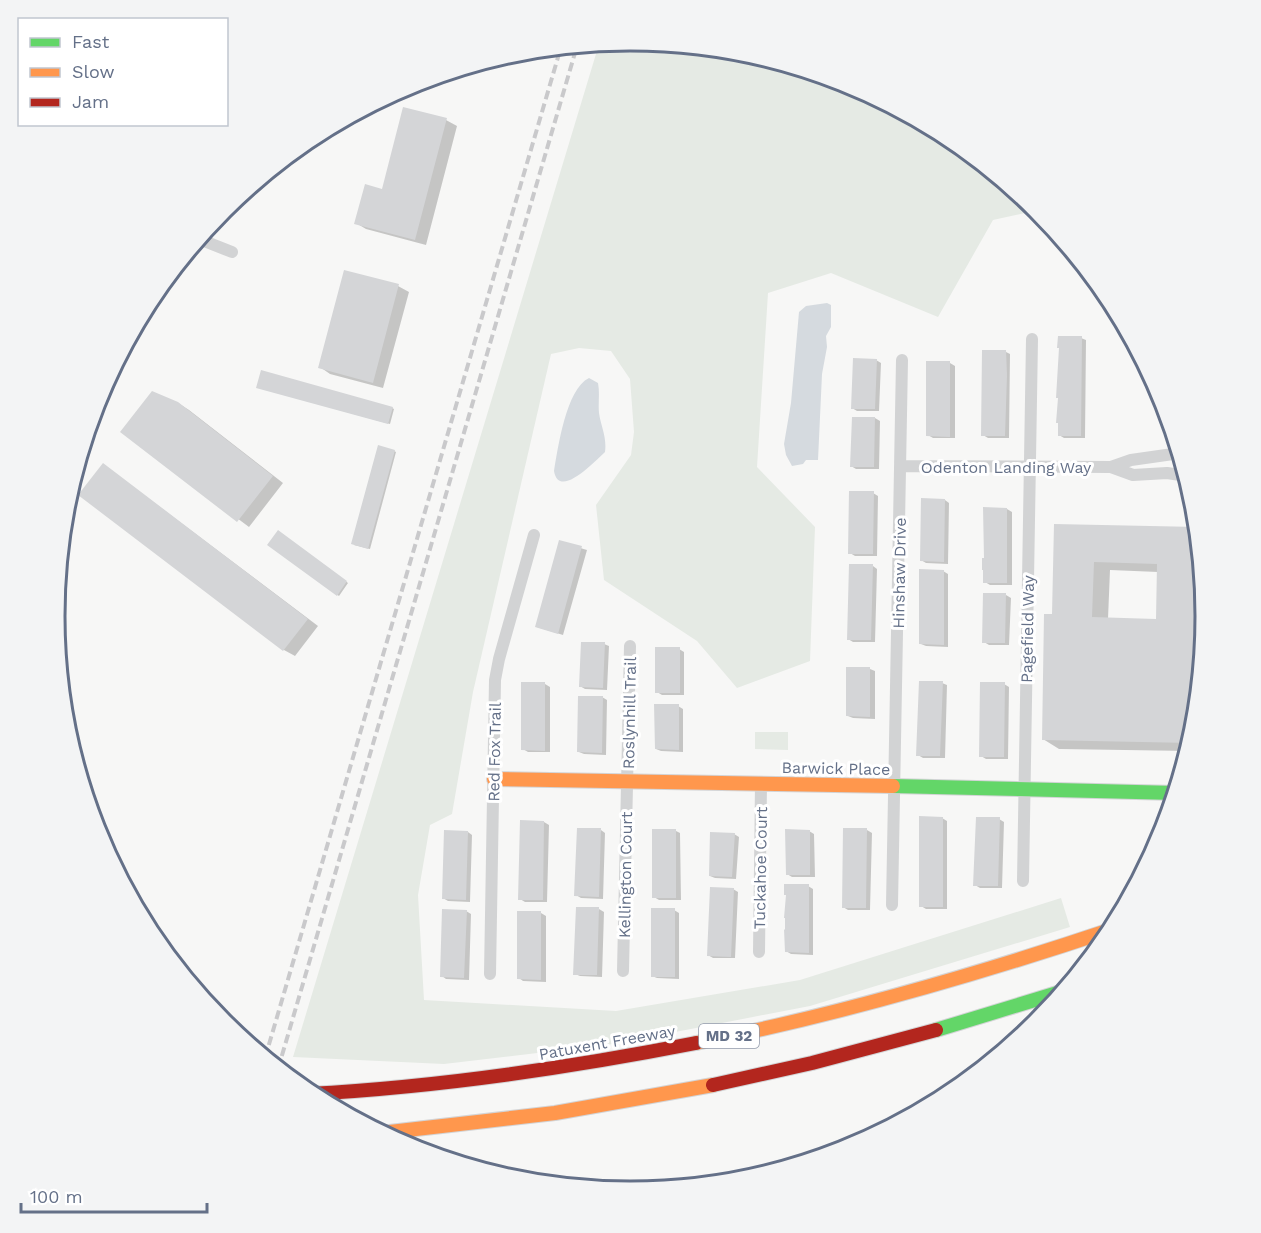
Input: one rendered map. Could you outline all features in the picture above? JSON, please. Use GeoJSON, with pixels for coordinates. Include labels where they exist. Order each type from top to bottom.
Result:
{"type":"FeatureCollection","features":[{"type":"Feature","properties":{"kind":"main road","name":"Barwick Place"},"geometry":{"type":"LineString","coordinates":[[494,779],[1168,793]]}},
{"type":"Feature","properties":{"kind":"main road","name":"Patuxent Freeway"},"geometry":{"type":"LineString","coordinates":[[325,1093],[428,1085],[517,1074],[700,1042],[815,1017],[917,991],[1099,934]]}},
{"type":"Feature","properties":{"kind":"main road"},"geometry":{"type":"LineString","coordinates":[[397,1131],[522,1118],[709,1086],[824,1060],[927,1033],[1050,995]]}},
{"type":"Feature","properties":{"kind":"street"},"geometry":{"type":"LineString","coordinates":[[207,242],[232,252]]}},
{"type":"Feature","properties":{"kind":"street","name":"Pagefield Way"},"geometry":{"type":"LineString","coordinates":[[1023,882],[1032,339]]}},
{"type":"Feature","properties":{"kind":"street","name":"Hinshaw Drive"},"geometry":{"type":"LineString","coordinates":[[892,904],[902,360]]}},
{"type":"Feature","properties":{"kind":"street","name":"Odenton Landing Way"},"geometry":{"type":"LineString","coordinates":[[901,466],[1111,467],[1131,460],[1172,454]]}},
{"type":"Feature","properties":{"kind":"street","name":"Odenton Landing Way"},"geometry":{"type":"LineString","coordinates":[[1111,467],[1133,475],[1178,475]]}},
{"type":"Feature","properties":{"kind":"street","name":"Red Fox Trail"},"geometry":{"type":"LineString","coordinates":[[490,974],[495,680],[501,650],[534,535]]}},
{"type":"Feature","properties":{"kind":"street","name":"Roslynhill Trail"},"geometry":{"type":"LineString","coordinates":[[627,780],[630,646]]}},
{"type":"Feature","properties":{"kind":"street","name":"Kellington Court"},"geometry":{"type":"LineString","coordinates":[[623,970],[627,780]]}},
{"type":"Feature","properties":{"kind":"street","name":"Tuckahoe Court"},"geometry":{"type":"LineString","coordinates":[[759,952],[761,783]]}},
{"type":"Feature","properties":{"kind":"shaded area"},"geometry":{"type":"Polygon","coordinates":[[[597,52],[667,52],[741,62],[777,70],[847,94],[881,109],[945,146],[975,168],[1026,213],[993,220],[938,317],[831,273],[768,293],[757,467],[815,527],[810,661],[737,688],[697,641],[604,580],[596,505],[631,455],[634,432],[630,379],[611,351],[579,348],[551,354],[473,692],[452,814],[430,825],[418,895],[424,1000],[616,1011],[800,980],[1061,898],[1070,927],[810,1006],[613,1044],[444,1064],[293,1057],[597,52]]]}},
{"type":"Feature","properties":{"kind":"shaded area"},"geometry":{"type":"Polygon","coordinates":[[[827,303],[831,305],[831,327],[826,336],[827,347],[822,374],[818,460],[806,460],[803,464],[792,466],[786,455],[784,444],[791,403],[799,312],[806,306],[827,303]]]}},
{"type":"Feature","properties":{"kind":"shaded area"},"geometry":{"type":"Polygon","coordinates":[[[589,378],[598,383],[599,413],[605,437],[605,452],[578,476],[563,482],[557,479],[554,471],[564,420],[574,394],[589,378]]]}},
{"type":"Feature","properties":{"kind":"shaded area"},"geometry":{"type":"Polygon","coordinates":[[[755,732],[788,732],[788,750],[755,749],[755,732]]]}},
{"type":"Feature","properties":{"kind":"building"},"geometry":{"type":"Polygon","coordinates":[[[403,107],[447,118],[415,240],[354,224],[365,184],[382,189],[403,107]]]}},
{"type":"Feature","properties":{"kind":"building"},"geometry":{"type":"Polygon","coordinates":[[[344,270],[399,284],[373,383],[318,368],[344,270]]]}},
{"type":"Feature","properties":{"kind":"building"},"geometry":{"type":"Polygon","coordinates":[[[1058,336],[1082,336],[1081,436],[1058,436],[1058,423],[1056,423],[1058,398],[1056,398],[1058,336]]]}},
{"type":"Feature","properties":{"kind":"building"},"geometry":{"type":"Polygon","coordinates":[[[982,350],[1006,350],[1005,436],[981,436],[982,350]]]}},
{"type":"Feature","properties":{"kind":"building"},"geometry":{"type":"Polygon","coordinates":[[[853,358],[877,359],[875,409],[851,409],[853,358]]]}},
{"type":"Feature","properties":{"kind":"building"},"geometry":{"type":"Polygon","coordinates":[[[926,361],[950,361],[950,437],[926,436],[926,361]]]}},
{"type":"Feature","properties":{"kind":"building"},"geometry":{"type":"Polygon","coordinates":[[[261,370],[393,407],[388,424],[256,388],[261,370]]]}},
{"type":"Feature","properties":{"kind":"building"},"geometry":{"type":"Polygon","coordinates":[[[152,391],[178,402],[273,476],[237,522],[120,432],[152,391]]]}},
{"type":"Feature","properties":{"kind":"building"},"geometry":{"type":"Polygon","coordinates":[[[852,417],[875,417],[874,467],[850,467],[852,417]]]}},
{"type":"Feature","properties":{"kind":"building"},"geometry":{"type":"Polygon","coordinates":[[[378,445],[395,450],[368,549],[351,544],[378,445]]]}},
{"type":"Feature","properties":{"kind":"building"},"geometry":{"type":"Polygon","coordinates":[[[103,463],[308,619],[283,651],[79,494],[103,463]]]}},
{"type":"Feature","properties":{"kind":"building"},"geometry":{"type":"Polygon","coordinates":[[[849,491],[874,491],[873,554],[848,554],[849,491]]]}},
{"type":"Feature","properties":{"kind":"building"},"geometry":{"type":"Polygon","coordinates":[[[921,498],[945,499],[944,562],[920,561],[921,498]]]}},
{"type":"Feature","properties":{"kind":"building"},"geometry":{"type":"Polygon","coordinates":[[[983,507],[1007,508],[1007,583],[983,583],[983,507]]]}},
{"type":"Feature","properties":{"kind":"building"},"geometry":{"type":"Polygon","coordinates":[[[1054,524],[1188,527],[1195,580],[1195,653],[1181,743],[1042,740],[1044,614],[1052,614],[1054,524]],[[1094,562],[1092,617],[1156,619],[1157,564],[1094,562]]]}},
{"type":"Feature","properties":{"kind":"building"},"geometry":{"type":"Polygon","coordinates":[[[278,530],[347,581],[337,596],[267,545],[278,530]]]}},
{"type":"Feature","properties":{"kind":"building"},"geometry":{"type":"Polygon","coordinates":[[[559,540],[582,546],[558,634],[535,627],[559,540]]]}},
{"type":"Feature","properties":{"kind":"building"},"geometry":{"type":"Polygon","coordinates":[[[849,564],[873,564],[871,640],[847,640],[849,564]]]}},
{"type":"Feature","properties":{"kind":"building"},"geometry":{"type":"Polygon","coordinates":[[[919,569],[944,570],[944,645],[919,644],[919,569]]]}},
{"type":"Feature","properties":{"kind":"building"},"geometry":{"type":"Polygon","coordinates":[[[983,593],[1006,593],[1005,643],[982,643],[983,593]]]}},
{"type":"Feature","properties":{"kind":"building"},"geometry":{"type":"Polygon","coordinates":[[[581,642],[605,642],[603,688],[579,687],[581,642]]]}},
{"type":"Feature","properties":{"kind":"building"},"geometry":{"type":"Polygon","coordinates":[[[655,647],[680,647],[680,693],[655,693],[655,647]]]}},
{"type":"Feature","properties":{"kind":"building"},"geometry":{"type":"Polygon","coordinates":[[[846,667],[870,667],[870,717],[846,716],[846,667]]]}},
{"type":"Feature","properties":{"kind":"building"},"geometry":{"type":"Polygon","coordinates":[[[919,681],[943,681],[940,756],[916,756],[919,681]]]}},
{"type":"Feature","properties":{"kind":"building"},"geometry":{"type":"Polygon","coordinates":[[[521,682],[545,682],[545,751],[521,750],[521,682]]]}},
{"type":"Feature","properties":{"kind":"building"},"geometry":{"type":"Polygon","coordinates":[[[980,682],[1005,682],[1004,757],[979,757],[980,682]]]}},
{"type":"Feature","properties":{"kind":"building"},"geometry":{"type":"Polygon","coordinates":[[[578,696],[603,696],[602,753],[577,752],[578,696]]]}},
{"type":"Feature","properties":{"kind":"building"},"geometry":{"type":"Polygon","coordinates":[[[654,704],[679,704],[679,750],[655,749],[654,704]]]}},
{"type":"Feature","properties":{"kind":"building"},"geometry":{"type":"Polygon","coordinates":[[[919,816],[943,817],[943,907],[919,907],[919,816]]]}},
{"type":"Feature","properties":{"kind":"building"},"geometry":{"type":"Polygon","coordinates":[[[976,817],[1000,817],[998,886],[973,886],[976,817]]]}},
{"type":"Feature","properties":{"kind":"building"},"geometry":{"type":"Polygon","coordinates":[[[520,820],[544,821],[543,900],[518,900],[520,820]]]}},
{"type":"Feature","properties":{"kind":"building"},"geometry":{"type":"Polygon","coordinates":[[[577,828],[601,828],[599,897],[574,896],[577,828]]]}},
{"type":"Feature","properties":{"kind":"building"},"geometry":{"type":"Polygon","coordinates":[[[843,828],[867,828],[866,908],[842,908],[843,828]]]}},
{"type":"Feature","properties":{"kind":"building"},"geometry":{"type":"Polygon","coordinates":[[[652,829],[676,829],[676,898],[652,898],[652,829]]]}},
{"type":"Feature","properties":{"kind":"building"},"geometry":{"type":"Polygon","coordinates":[[[785,829],[810,830],[810,875],[786,875],[785,829]]]}},
{"type":"Feature","properties":{"kind":"building"},"geometry":{"type":"Polygon","coordinates":[[[444,830],[468,831],[466,900],[442,899],[444,830]]]}},
{"type":"Feature","properties":{"kind":"building"},"geometry":{"type":"Polygon","coordinates":[[[710,832],[735,833],[732,877],[709,876],[710,832]]]}},
{"type":"Feature","properties":{"kind":"building"},"geometry":{"type":"Polygon","coordinates":[[[784,884],[809,884],[809,953],[785,952],[786,895],[784,895],[784,884]]]}},
{"type":"Feature","properties":{"kind":"building"},"geometry":{"type":"Polygon","coordinates":[[[710,887],[734,888],[731,957],[707,956],[710,887]]]}},
{"type":"Feature","properties":{"kind":"building"},"geometry":{"type":"Polygon","coordinates":[[[576,907],[599,907],[597,975],[573,975],[576,907]]]}},
{"type":"Feature","properties":{"kind":"building"},"geometry":{"type":"Polygon","coordinates":[[[651,908],[675,908],[675,977],[651,977],[651,908]]]}},
{"type":"Feature","properties":{"kind":"building"},"geometry":{"type":"Polygon","coordinates":[[[442,909],[467,910],[464,978],[440,977],[442,909]]]}},
{"type":"Feature","properties":{"kind":"building"},"geometry":{"type":"Polygon","coordinates":[[[517,911],[541,911],[541,980],[517,979],[517,911]]]}},
{"type":"Feature","properties":{"kind":"railway"},"geometry":{"type":"LineString","coordinates":[[280,1060],[575,54]]}},
{"type":"Feature","properties":{"kind":"railway"},"geometry":{"type":"LineString","coordinates":[[267,1050],[558,56]]}},
{"type":"Feature","properties":{"kind":"traffic: fast"},"geometry":{"type":"LineString","coordinates":[[893,786],[1168,793]]}},
{"type":"Feature","properties":{"kind":"traffic: fast"},"geometry":{"type":"LineString","coordinates":[[936,1030],[1050,995]]}},
{"type":"Feature","properties":{"kind":"traffic: slow"},"geometry":{"type":"LineString","coordinates":[[494,779],[893,786]]}},
{"type":"Feature","properties":{"kind":"traffic: slow"},"geometry":{"type":"LineString","coordinates":[[696,1043],[802,1020],[906,993],[1099,933]]}},
{"type":"Feature","properties":{"kind":"traffic: slow"},"geometry":{"type":"LineString","coordinates":[[396,1131],[555,1113],[713,1085]]}},
{"type":"Feature","properties":{"kind":"traffic: jam"},"geometry":{"type":"LineString","coordinates":[[713,1085],[812,1063],[936,1030]]}},
{"type":"Feature","properties":{"kind":"traffic: jam"},"geometry":{"type":"LineString","coordinates":[[326,1093],[406,1087],[503,1075],[600,1061],[696,1043]]}}]}
